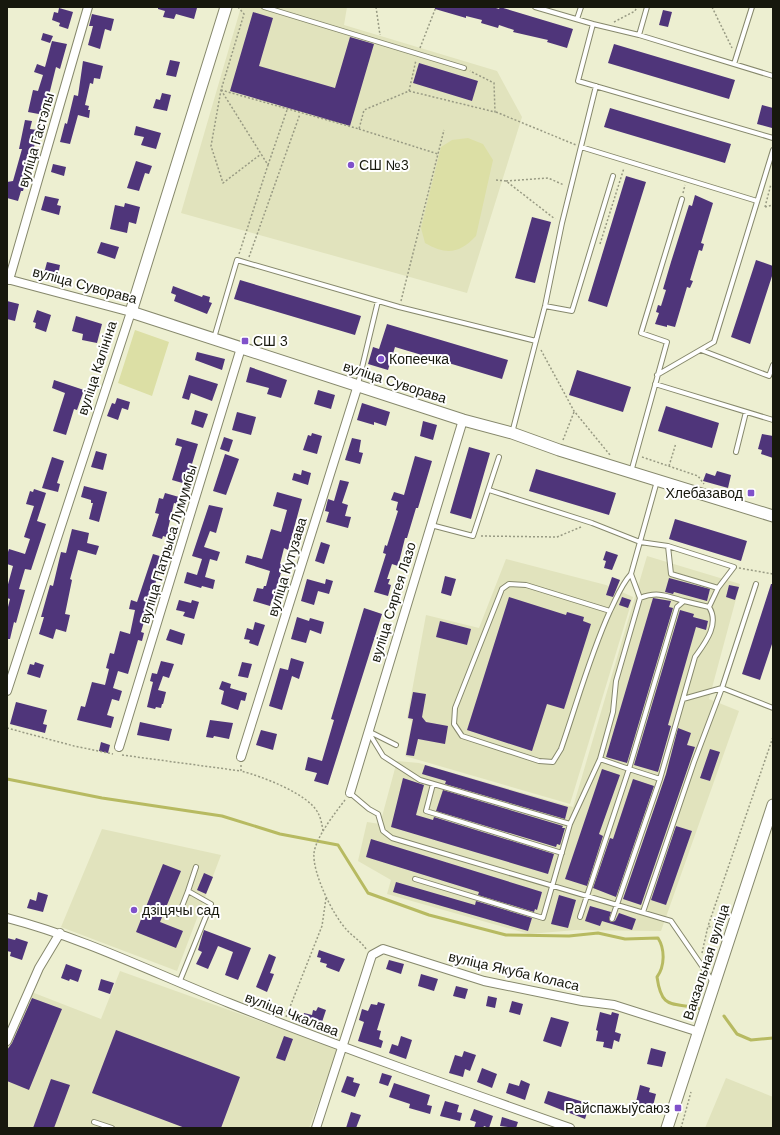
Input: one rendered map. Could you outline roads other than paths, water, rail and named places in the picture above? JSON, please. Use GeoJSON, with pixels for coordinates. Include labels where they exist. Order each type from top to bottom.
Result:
{"type":"FeatureCollection","features":[{"type":"Feature","properties":{"kind":"main road","name":"вуліца Калініна"},"geometry":{"type":"LineString","coordinates":[[131,312],[226,7]]}},
{"type":"Feature","properties":{"kind":"main road","name":"вуліца Суворава"},"geometry":{"type":"LineString","coordinates":[[131,312],[463,420],[512,433],[559,450],[773,516]]}},
{"type":"Feature","properties":{"kind":"main road","name":"Вакзальная вуліца"},"geometry":{"type":"LineString","coordinates":[[667,1128],[773,805]]}},
{"type":"Feature","properties":{"kind":"street","name":"вуліца Гастэлы"},"geometry":{"type":"LineString","coordinates":[[8,280],[88,7]]}},
{"type":"Feature","properties":{"kind":"street","name":"вуліца Суворава"},"geometry":{"type":"LineString","coordinates":[[8,280],[131,312]]}},
{"type":"Feature","properties":{"kind":"street","name":"вуліца Калініна"},"geometry":{"type":"LineString","coordinates":[[7,691],[131,312]]}},
{"type":"Feature","properties":{"kind":"street","name":"вуліца Патрыса Лумумбы"},"geometry":{"type":"LineString","coordinates":[[119,747],[241,348]]}},
{"type":"Feature","properties":{"kind":"street","name":"вуліца Кутузава"},"geometry":{"type":"LineString","coordinates":[[241,757],[358,385]]}},
{"type":"Feature","properties":{"kind":"street","name":"вуліца Сяргея Лазо"},"geometry":{"type":"LineString","coordinates":[[350,793],[463,420]]}},
{"type":"Feature","properties":{"kind":"street","name":"вуліца Чкалава"},"geometry":{"type":"LineString","coordinates":[[7,918],[60,933],[179,984],[342,1048],[570,1128]]}},
{"type":"Feature","properties":{"kind":"street"},"geometry":{"type":"LineString","coordinates":[[7,1041],[38,968],[60,933]]}},
{"type":"Feature","properties":{"kind":"street","name":"вуліца Якуба Коласа"},"geometry":{"type":"LineString","coordinates":[[316,1128],[372,955],[383,950],[484,981],[582,1001],[614,1005],[699,1032]]}},
{"type":"Feature","properties":{"kind":"lane"},"geometry":{"type":"LineString","coordinates":[[264,7],[464,68]]}},
{"type":"Feature","properties":{"kind":"lane"},"geometry":{"type":"LineString","coordinates":[[535,7],[604,28],[639,35],[773,76]]}},
{"type":"Feature","properties":{"kind":"lane"},"geometry":{"type":"LineString","coordinates":[[577,19],[581,7]]}},
{"type":"Feature","properties":{"kind":"lane"},"geometry":{"type":"LineString","coordinates":[[639,35],[647,7]]}},
{"type":"Feature","properties":{"kind":"lane"},"geometry":{"type":"LineString","coordinates":[[734,64],[752,7]]}},
{"type":"Feature","properties":{"kind":"lane"},"geometry":{"type":"LineString","coordinates":[[593,24],[578,81],[773,138]]}},
{"type":"Feature","properties":{"kind":"lane"},"geometry":{"type":"LineString","coordinates":[[512,433],[546,306],[562,223],[596,86]]}},
{"type":"Feature","properties":{"kind":"lane"},"geometry":{"type":"LineString","coordinates":[[581,147],[757,201]]}},
{"type":"Feature","properties":{"kind":"lane"},"geometry":{"type":"LineString","coordinates":[[657,375],[714,342],[773,150]]}},
{"type":"Feature","properties":{"kind":"lane"},"geometry":{"type":"LineString","coordinates":[[546,306],[572,311],[613,176]]}},
{"type":"Feature","properties":{"kind":"lane"},"geometry":{"type":"LineString","coordinates":[[626,470],[637,455],[667,342],[641,333],[682,199]]}},
{"type":"Feature","properties":{"kind":"lane"},"geometry":{"type":"LineString","coordinates":[[214,339],[237,260],[399,307],[536,341]]}},
{"type":"Feature","properties":{"kind":"lane"},"geometry":{"type":"LineString","coordinates":[[358,385],[378,301]]}},
{"type":"Feature","properties":{"kind":"lane"},"geometry":{"type":"LineString","coordinates":[[701,350],[769,376],[773,365]]}},
{"type":"Feature","properties":{"kind":"lane"},"geometry":{"type":"LineString","coordinates":[[655,384],[773,420]]}},
{"type":"Feature","properties":{"kind":"lane"},"geometry":{"type":"LineString","coordinates":[[736,452],[746,412]]}},
{"type":"Feature","properties":{"kind":"lane"},"geometry":{"type":"LineString","coordinates":[[430,525],[473,536],[499,457]]}},
{"type":"Feature","properties":{"kind":"lane"},"geometry":{"type":"LineString","coordinates":[[610,611],[526,585],[509,584],[502,589],[455,708],[454,724],[462,736],[539,761],[553,762],[561,749],[600,634],[623,583],[631,574],[657,480]]}},
{"type":"Feature","properties":{"kind":"lane"},"geometry":{"type":"LineString","coordinates":[[489,490],[592,523],[640,542],[668,546],[734,567],[718,588],[709,607]]}},
{"type":"Feature","properties":{"kind":"lane"},"geometry":{"type":"LineString","coordinates":[[668,546],[671,574],[718,588]]}},
{"type":"Feature","properties":{"kind":"lane"},"geometry":{"type":"LineString","coordinates":[[415,879],[543,918],[570,824],[600,759],[613,712],[616,681],[640,598],[631,574]]}},
{"type":"Feature","properties":{"kind":"lane"},"geometry":{"type":"LineString","coordinates":[[643,912],[694,762],[722,688],[756,584]]}},
{"type":"Feature","properties":{"kind":"lane"},"geometry":{"type":"LineString","coordinates":[[612,919],[660,779],[695,657],[705,644],[712,627],[714,614],[709,607],[668,596],[651,593],[640,598]]}},
{"type":"Feature","properties":{"kind":"lane"},"geometry":{"type":"LineString","coordinates":[[580,917],[629,769],[677,607],[684,601]]}},
{"type":"Feature","properties":{"kind":"lane"},"geometry":{"type":"LineString","coordinates":[[683,699],[722,688],[773,708]]}},
{"type":"Feature","properties":{"kind":"lane"},"geometry":{"type":"LineString","coordinates":[[368,731],[396,745]]}},
{"type":"Feature","properties":{"kind":"lane"},"geometry":{"type":"LineString","coordinates":[[368,731],[383,756],[420,780],[570,824]]}},
{"type":"Feature","properties":{"kind":"lane"},"geometry":{"type":"LineString","coordinates":[[600,759],[660,779]]}},
{"type":"Feature","properties":{"kind":"lane"},"geometry":{"type":"LineString","coordinates":[[433,784],[426,812],[562,853]]}},
{"type":"Feature","properties":{"kind":"lane"},"geometry":{"type":"LineString","coordinates":[[350,793],[369,809],[378,814],[383,831],[392,838],[552,884],[671,921],[714,985]]}},
{"type":"Feature","properties":{"kind":"lane"},"geometry":{"type":"LineString","coordinates":[[179,914],[196,867]]}},
{"type":"Feature","properties":{"kind":"lane"},"geometry":{"type":"LineString","coordinates":[[179,984],[211,904],[188,891]]}},
{"type":"Feature","properties":{"kind":"lane"},"geometry":{"type":"LineString","coordinates":[[94,1122],[112,1128]]}},
{"type":"Feature","properties":{"kind":"waterway"},"geometry":{"type":"LineString","coordinates":[[7,779],[102,798],[222,816],[280,834],[338,845],[368,893],[429,915],[506,935],[569,936],[598,933],[625,939],[658,938],[663,952],[662,968],[657,977],[662,996],[670,1003],[700,1009]]}},
{"type":"Feature","properties":{"kind":"waterway"},"geometry":{"type":"LineString","coordinates":[[724,1016],[737,1034],[751,1040],[773,1038]]}},
{"type":"Feature","properties":{"kind":"place","name":"СШ №3"},"geometry":{"type":"Point","coordinates":[351,165]}},
{"type":"Feature","properties":{"kind":"place","name":"СШ 3"},"geometry":{"type":"Point","coordinates":[245,341]}},
{"type":"Feature","properties":{"kind":"place","name":"Копеечка"},"geometry":{"type":"Point","coordinates":[381,359]}},
{"type":"Feature","properties":{"kind":"place","name":"Хлебазавод"},"geometry":{"type":"Point","coordinates":[751,493]}},
{"type":"Feature","properties":{"kind":"place","name":"дзіцячы сад"},"geometry":{"type":"Point","coordinates":[134,910]}},
{"type":"Feature","properties":{"kind":"place","name":"Райспажыўсаюз"},"geometry":{"type":"Point","coordinates":[678,1108]}}]}
